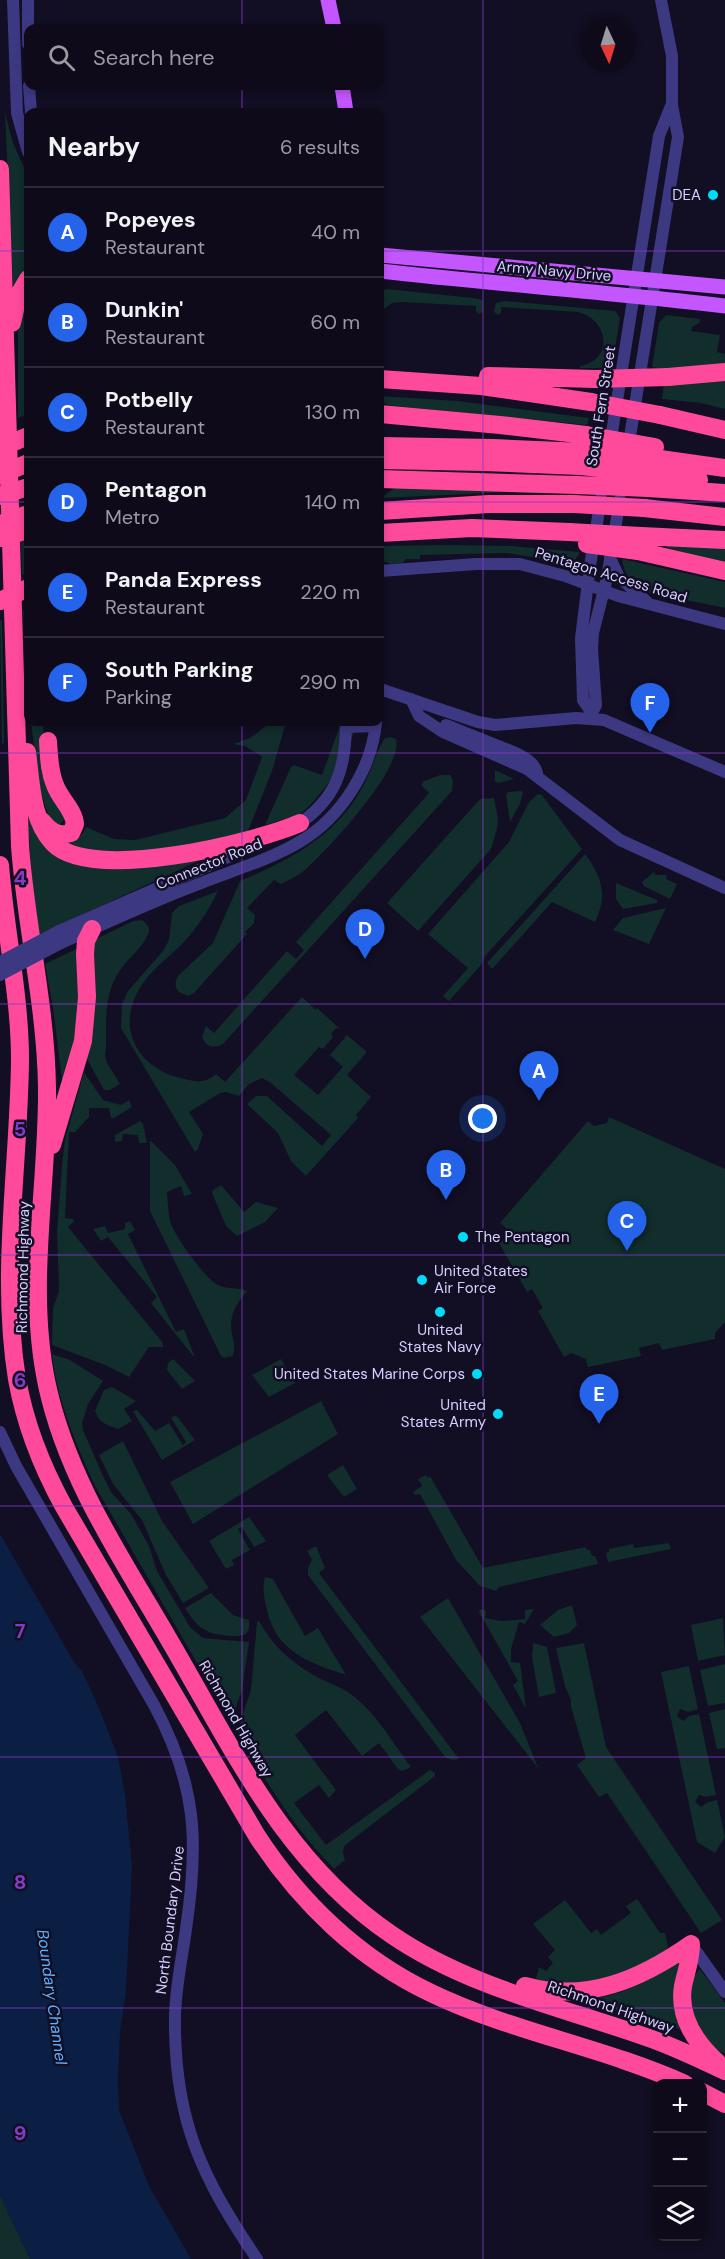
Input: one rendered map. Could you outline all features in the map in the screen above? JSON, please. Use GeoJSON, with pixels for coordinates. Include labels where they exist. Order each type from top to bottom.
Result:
{"type":"FeatureCollection","features":[{"type":"Feature","properties":{"kind":"highway","name":"Richmond Highway"},"geometry":{"type":"LineString","coordinates":[[0,169],[23,880],[46,1057],[47,1091],[38,1287],[42,1354],[47,1387],[67,1454],[81,1486],[241,1763],[291,1842],[327,1882],[370,1919],[408,1946],[447,1966],[503,1989],[674,2047],[725,2070]]}},
{"type":"Feature","properties":{"kind":"highway"},"geometry":{"type":"LineString","coordinates":[[6,360],[15,305],[24,285]]}},
{"type":"Feature","properties":{"kind":"highway"},"geometry":{"type":"LineString","coordinates":[[384,384],[446,373],[522,378],[595,379],[668,377],[725,372]]}},
{"type":"Feature","properties":{"kind":"highway"},"geometry":{"type":"LineString","coordinates":[[384,384],[454,384],[591,402],[725,430]]}},
{"type":"Feature","properties":{"kind":"highway"},"geometry":{"type":"LineString","coordinates":[[384,414],[500,424],[583,451],[725,484]]}},
{"type":"Feature","properties":{"kind":"highway"},"geometry":{"type":"LineString","coordinates":[[0,448],[24,438]]}},
{"type":"Feature","properties":{"kind":"highway"},"geometry":{"type":"LineString","coordinates":[[384,446],[583,451],[652,467],[725,493]]}},
{"type":"Feature","properties":{"kind":"highway"},"geometry":{"type":"LineString","coordinates":[[384,460],[483,462],[583,451]]}},
{"type":"Feature","properties":{"kind":"highway"},"geometry":{"type":"LineString","coordinates":[[384,479],[577,485],[652,467],[725,459]]}},
{"type":"Feature","properties":{"kind":"highway"},"geometry":{"type":"LineString","coordinates":[[0,475],[24,465]]}},
{"type":"Feature","properties":{"kind":"highway"},"geometry":{"type":"LineString","coordinates":[[652,467],[725,468]]}},
{"type":"Feature","properties":{"kind":"highway"},"geometry":{"type":"LineString","coordinates":[[384,489],[392,483],[408,479]]}},
{"type":"Feature","properties":{"kind":"highway"},"geometry":{"type":"LineString","coordinates":[[0,496],[24,488]]}},
{"type":"Feature","properties":{"kind":"highway"},"geometry":{"type":"LineString","coordinates":[[0,504],[24,496]]}},
{"type":"Feature","properties":{"kind":"highway"},"geometry":{"type":"LineString","coordinates":[[387,510],[489,504],[574,504],[644,508],[725,517]]}},
{"type":"Feature","properties":{"kind":"highway"},"geometry":{"type":"LineString","coordinates":[[0,524],[24,515]]}},
{"type":"Feature","properties":{"kind":"highway"},"geometry":{"type":"LineString","coordinates":[[0,538],[24,531]]}},
{"type":"Feature","properties":{"kind":"highway"},"geometry":{"type":"LineString","coordinates":[[395,532],[568,536],[640,544],[725,540]]}},
{"type":"Feature","properties":{"kind":"highway"},"geometry":{"type":"LineString","coordinates":[[640,544],[725,571]]}},
{"type":"Feature","properties":{"kind":"highway"},"geometry":{"type":"LineString","coordinates":[[0,601],[24,590]]}},
{"type":"Feature","properties":{"kind":"highway"},"geometry":{"type":"LineString","coordinates":[[15,652],[24,722]]}},
{"type":"Feature","properties":{"kind":"highway"},"geometry":{"type":"LineString","coordinates":[[25,726],[33,791],[39,817],[44,831],[56,846],[68,853],[83,858],[127,860],[215,847],[282,833],[300,823]]}},
{"type":"Feature","properties":{"kind":"highway"},"geometry":{"type":"LineString","coordinates":[[39,817],[50,830],[59,834],[71,833],[75,826],[74,817],[55,787],[50,769],[48,741]]}},
{"type":"Feature","properties":{"kind":"highway","name":"Richmond Highway"},"geometry":{"type":"LineString","coordinates":[[0,865],[19,1025],[20,1070],[9,1308],[14,1363],[26,1417],[43,1463],[64,1507],[246,1820],[275,1862],[317,1912],[351,1943],[430,1993],[476,2012],[614,2056],[672,2079]]}},
{"type":"Feature","properties":{"kind":"highway"},"geometry":{"type":"LineString","coordinates":[[0,927],[15,991]]}},
{"type":"Feature","properties":{"kind":"highway"},"geometry":{"type":"LineString","coordinates":[[43,1179],[67,1089],[83,1041],[87,997],[86,941],[92,929]]}},
{"type":"Feature","properties":{"kind":"highway"},"geometry":{"type":"LineString","coordinates":[[447,1966],[538,1990],[584,1991],[607,1987],[632,1978],[691,1944]]}},
{"type":"Feature","properties":{"kind":"highway"},"geometry":{"type":"LineString","coordinates":[[691,1944],[682,1996],[685,2019],[697,2042],[725,2070]]}},
{"type":"Feature","properties":{"kind":"highway"},"geometry":{"type":"LineString","coordinates":[[707,2095],[725,2104]]}},
{"type":"Feature","properties":{"kind":"main road"},"geometry":{"type":"LineString","coordinates":[[328,0],[333,24]]}},
{"type":"Feature","properties":{"kind":"main road"},"geometry":{"type":"LineString","coordinates":[[343,90],[345,108]]}},
{"type":"Feature","properties":{"kind":"main road","name":"Army Navy Drive"},"geometry":{"type":"LineString","coordinates":[[384,255],[725,287]]}},
{"type":"Feature","properties":{"kind":"main road","name":"Army Navy Drive"},"geometry":{"type":"LineString","coordinates":[[384,272],[490,284],[634,295],[725,306]]}},
{"type":"Feature","properties":{"kind":"street"},"geometry":{"type":"LineString","coordinates":[[13,0],[17,113],[24,138]]}},
{"type":"Feature","properties":{"kind":"street"},"geometry":{"type":"LineString","coordinates":[[28,0],[28,24]]}},
{"type":"Feature","properties":{"kind":"street","name":"South Fern Street"},"geometry":{"type":"LineString","coordinates":[[592,716],[596,705],[593,633],[610,556],[654,297],[678,137],[672,105],[672,56],[661,0]]}},
{"type":"Feature","properties":{"kind":"street"},"geometry":{"type":"LineString","coordinates":[[14,33],[24,33]]}},
{"type":"Feature","properties":{"kind":"street"},"geometry":{"type":"LineString","coordinates":[[29,90],[30,108]]}},
{"type":"Feature","properties":{"kind":"street","name":"South Fern Street"},"geometry":{"type":"LineString","coordinates":[[592,716],[584,700],[581,638],[587,584],[659,136],[672,105]]}},
{"type":"Feature","properties":{"kind":"street"},"geometry":{"type":"LineString","coordinates":[[17,113],[24,112]]}},
{"type":"Feature","properties":{"kind":"street"},"geometry":{"type":"LineString","coordinates":[[610,556],[622,581],[655,606]]}},
{"type":"Feature","properties":{"kind":"street","name":"Pentagon Access Road"},"geometry":{"type":"LineString","coordinates":[[384,571],[476,564],[534,566],[603,591],[725,624]]}},
{"type":"Feature","properties":{"kind":"street"},"geometry":{"type":"LineString","coordinates":[[384,690],[478,723],[495,724],[592,716],[725,772]]}},
{"type":"Feature","properties":{"kind":"street"},"geometry":{"type":"LineString","coordinates":[[411,699],[419,716],[443,732],[526,769],[620,840],[725,888]]}},
{"type":"Feature","properties":{"kind":"street","name":"Connector Road"},"geometry":{"type":"LineString","coordinates":[[300,823],[328,796],[340,774],[344,762],[346,726]]}},
{"type":"Feature","properties":{"kind":"street","name":"Connector Road"},"geometry":{"type":"LineString","coordinates":[[0,975],[60,937],[92,929],[282,851],[315,832],[350,793],[366,762],[375,726]]}},
{"type":"Feature","properties":{"kind":"street","name":"Connector Road"},"geometry":{"type":"LineString","coordinates":[[0,962],[60,937],[202,867],[282,833]]}},
{"type":"Feature","properties":{"kind":"street","name":"North Boundary Drive"},"geometry":{"type":"LineString","coordinates":[[0,1432],[16,1466],[154,1705],[167,1730],[182,1769],[192,1808],[195,1856],[175,2006],[178,2083],[185,2121],[200,2163],[257,2259]]}},
{"type":"Feature","properties":{"kind":"street","name":"North Boundary Drive"},"geometry":{"type":"LineString","coordinates":[[0,1444],[16,1466]]}},
{"type":"Feature","properties":{"kind":"street"},"geometry":{"type":"LineString","coordinates":[[691,1944],[725,1992]]}},
{"type":"Feature","properties":{"kind":"green space"},"geometry":{"type":"Polygon","coordinates":[[[5,113],[13,143],[24,167],[24,276],[13,288],[5,113]]]}},
{"type":"Feature","properties":{"kind":"green space"},"geometry":{"type":"Polygon","coordinates":[[[384,290],[483,300],[483,312],[479,314],[476,306],[402,302],[392,303],[384,309],[384,290]]]}},
{"type":"Feature","properties":{"kind":"green space"},"geometry":{"type":"Polygon","coordinates":[[[505,301],[615,311],[620,318],[612,368],[580,368],[598,357],[602,349],[601,331],[589,316],[578,312],[501,307],[501,313],[498,315],[494,312],[496,303],[505,301]]]}},
{"type":"Feature","properties":{"kind":"green space"},"geometry":{"type":"Polygon","coordinates":[[[24,304],[24,416],[18,418],[18,321],[24,304]]]}},
{"type":"Feature","properties":{"kind":"green space"},"geometry":{"type":"Polygon","coordinates":[[[666,315],[700,319],[691,331],[720,335],[717,352],[725,354],[725,364],[666,369],[652,367],[659,323],[666,315]]]}},
{"type":"Feature","properties":{"kind":"green space"},"geometry":{"type":"Polygon","coordinates":[[[725,377],[725,409],[701,403],[662,399],[664,382],[725,377]]]}},
{"type":"Feature","properties":{"kind":"green space"},"geometry":{"type":"Polygon","coordinates":[[[384,396],[458,401],[589,418],[587,425],[384,403],[384,396]]]}},
{"type":"Feature","properties":{"kind":"green space"},"geometry":{"type":"Polygon","coordinates":[[[397,486],[576,493],[509,492],[384,498],[397,486]]]}},
{"type":"Feature","properties":{"kind":"green space"},"geometry":{"type":"Polygon","coordinates":[[[24,541],[24,574],[22,575],[21,542],[24,541]]]}},
{"type":"Feature","properties":{"kind":"green space"},"geometry":{"type":"Polygon","coordinates":[[[667,545],[725,546],[725,563],[667,548],[667,545]]]}},
{"type":"Feature","properties":{"kind":"green space"},"geometry":{"type":"Polygon","coordinates":[[[384,546],[511,546],[580,552],[569,564],[560,565],[544,559],[506,553],[420,555],[420,559],[406,559],[402,563],[391,564],[384,561],[384,546]]]}},
{"type":"Feature","properties":{"kind":"green space"},"geometry":{"type":"Polygon","coordinates":[[[622,559],[725,582],[725,608],[647,592],[635,587],[636,584],[624,570],[622,559]]]}},
{"type":"Feature","properties":{"kind":"green space"},"geometry":{"type":"Polygon","coordinates":[[[2,620],[4,743],[2,744],[0,621],[2,620]]]}},
{"type":"Feature","properties":{"kind":"green space"},"geometry":{"type":"Polygon","coordinates":[[[32,726],[43,726],[44,741],[64,814],[64,820],[58,826],[54,825],[48,813],[40,788],[32,726]]]}},
{"type":"Feature","properties":{"kind":"green space"},"geometry":{"type":"Polygon","coordinates":[[[266,726],[285,726],[272,771],[248,831],[214,841],[177,848],[89,855],[62,841],[77,838],[86,827],[114,839],[135,840],[225,818],[246,800],[262,757],[245,746],[233,744],[250,738],[266,726]]]}},
{"type":"Feature","properties":{"kind":"green space"},"geometry":{"type":"Polygon","coordinates":[[[340,726],[356,726],[341,762],[317,798],[296,818],[291,817],[265,825],[291,767],[294,765],[322,775],[340,726]]]}},
{"type":"Feature","properties":{"kind":"green space"},"geometry":{"type":"Polygon","coordinates":[[[385,738],[396,739],[395,752],[388,769],[377,788],[346,828],[302,872],[281,884],[274,880],[247,908],[255,915],[254,923],[245,932],[247,934],[194,993],[189,996],[181,993],[176,986],[178,976],[213,943],[240,881],[293,855],[325,833],[339,820],[362,788],[385,738]]]}},
{"type":"Feature","properties":{"kind":"green space"},"geometry":{"type":"Polygon","coordinates":[[[495,770],[514,779],[498,783],[495,781],[495,770]]]}},
{"type":"Feature","properties":{"kind":"green space"},"geometry":{"type":"Polygon","coordinates":[[[440,775],[450,775],[453,780],[452,791],[223,1044],[213,1047],[208,1045],[202,1037],[206,1026],[214,1033],[287,951],[296,959],[304,950],[296,942],[429,793],[421,785],[424,781],[440,775]]]}},
{"type":"Feature","properties":{"kind":"green space"},"geometry":{"type":"Polygon","coordinates":[[[508,792],[523,792],[520,804],[510,822],[506,795],[508,792]]]}},
{"type":"Feature","properties":{"kind":"green space"},"geometry":{"type":"Polygon","coordinates":[[[538,794],[542,795],[582,849],[485,956],[481,965],[449,1001],[443,996],[468,968],[428,934],[509,842],[529,802],[538,794]]]}},
{"type":"Feature","properties":{"kind":"green space"},"geometry":{"type":"Polygon","coordinates":[[[494,798],[498,819],[491,849],[418,931],[387,903],[480,799],[494,798]]]}},
{"type":"Feature","properties":{"kind":"green space"},"geometry":{"type":"Polygon","coordinates":[[[28,811],[63,857],[218,852],[38,935],[30,862],[28,811]]]}},
{"type":"Feature","properties":{"kind":"green space"},"geometry":{"type":"Polygon","coordinates":[[[585,854],[596,871],[601,887],[601,903],[595,922],[552,902],[492,969],[487,963],[585,854]]]}},
{"type":"Feature","properties":{"kind":"green space"},"geometry":{"type":"Polygon","coordinates":[[[654,872],[656,875],[667,875],[666,879],[677,884],[670,899],[644,886],[642,882],[654,872]]]}},
{"type":"Feature","properties":{"kind":"green space"},"geometry":{"type":"Polygon","coordinates":[[[616,883],[657,900],[657,903],[623,909],[616,899],[616,883]]]}},
{"type":"Feature","properties":{"kind":"green space"},"geometry":{"type":"Polygon","coordinates":[[[218,891],[193,932],[142,984],[132,1005],[131,1032],[142,1055],[163,1072],[198,1081],[207,1080],[216,1074],[225,1082],[302,997],[316,1010],[317,1008],[340,1029],[336,1028],[331,1034],[333,1037],[323,1049],[319,1047],[294,1075],[318,1095],[343,1067],[330,1055],[347,1035],[367,1052],[347,1075],[371,1097],[356,1115],[358,1118],[306,1176],[291,1161],[278,1133],[247,1104],[256,1096],[267,1096],[322,1146],[331,1135],[271,1083],[262,1078],[249,1084],[239,1096],[226,1092],[220,1093],[189,1112],[203,1134],[195,1152],[121,1028],[122,1004],[128,991],[163,951],[169,940],[172,913],[179,906],[218,891]]]}},
{"type":"Feature","properties":{"kind":"green space"},"geometry":{"type":"Polygon","coordinates":[[[666,908],[649,944],[613,930],[623,918],[666,908]]]}},
{"type":"Feature","properties":{"kind":"green space"},"geometry":{"type":"Polygon","coordinates":[[[142,920],[149,931],[147,936],[118,974],[110,992],[105,1057],[120,1084],[110,1090],[104,1090],[86,1053],[92,941],[133,921],[142,920]]]}},
{"type":"Feature","properties":{"kind":"green space"},"geometry":{"type":"Polygon","coordinates":[[[76,949],[79,950],[84,1000],[63,1088],[45,964],[76,949]]]}},
{"type":"Feature","properties":{"kind":"green space"},"geometry":{"type":"Polygon","coordinates":[[[84,1072],[103,1100],[121,1105],[129,1100],[132,1107],[114,1118],[111,1118],[109,1108],[89,1108],[89,1117],[75,1132],[69,1132],[65,1218],[73,1219],[74,1221],[68,1227],[163,1343],[163,1347],[149,1347],[129,1377],[105,1365],[52,1345],[53,1308],[59,1291],[57,1232],[62,1165],[65,1140],[84,1072]]]}},
{"type":"Feature","properties":{"kind":"green space"},"geometry":{"type":"Polygon","coordinates":[[[609,1117],[725,1169],[725,1322],[715,1333],[715,1339],[662,1350],[659,1343],[639,1348],[641,1356],[588,1367],[586,1359],[571,1353],[564,1357],[538,1311],[543,1308],[532,1289],[527,1292],[499,1243],[504,1240],[505,1227],[500,1223],[588,1121],[594,1126],[607,1123],[609,1117]]]}},
{"type":"Feature","properties":{"kind":"green space"},"geometry":{"type":"Polygon","coordinates":[[[140,1121],[143,1124],[147,1143],[139,1143],[138,1135],[123,1134],[122,1141],[115,1142],[115,1135],[140,1121]]]}},
{"type":"Feature","properties":{"kind":"green space"},"geometry":{"type":"Polygon","coordinates":[[[150,1140],[175,1165],[192,1194],[184,1196],[181,1186],[167,1192],[170,1220],[174,1231],[198,1265],[216,1284],[247,1291],[232,1316],[234,1348],[232,1357],[221,1356],[150,1211],[150,1140]]]}},
{"type":"Feature","properties":{"kind":"green space"},"geometry":{"type":"Polygon","coordinates":[[[221,1185],[244,1212],[256,1202],[278,1208],[265,1222],[237,1236],[226,1226],[212,1193],[221,1185]]]}},
{"type":"Feature","properties":{"kind":"green space"},"geometry":{"type":"Polygon","coordinates":[[[130,1221],[135,1230],[128,1234],[176,1332],[184,1329],[193,1356],[151,1303],[157,1297],[108,1237],[101,1241],[93,1229],[105,1226],[108,1233],[125,1229],[125,1223],[130,1221]]]}},
{"type":"Feature","properties":{"kind":"green space"},"geometry":{"type":"Polygon","coordinates":[[[52,1354],[70,1360],[103,1381],[88,1404],[82,1423],[83,1430],[111,1492],[131,1514],[149,1546],[157,1571],[190,1627],[203,1638],[249,1642],[242,1690],[231,1722],[95,1486],[74,1438],[63,1405],[52,1354]]]}},
{"type":"Feature","properties":{"kind":"green space"},"geometry":{"type":"Polygon","coordinates":[[[173,1359],[195,1381],[182,1389],[167,1370],[168,1363],[173,1359]]]}},
{"type":"Feature","properties":{"kind":"green space"},"geometry":{"type":"Polygon","coordinates":[[[281,1359],[295,1383],[269,1397],[252,1375],[281,1359]]]}},
{"type":"Feature","properties":{"kind":"green space"},"geometry":{"type":"Polygon","coordinates":[[[112,1387],[136,1401],[124,1409],[132,1421],[118,1429],[101,1421],[95,1411],[104,1390],[112,1387]]]}},
{"type":"Feature","properties":{"kind":"green space"},"geometry":{"type":"Polygon","coordinates":[[[321,1401],[338,1434],[193,1524],[170,1482],[321,1401]]]}},
{"type":"Feature","properties":{"kind":"green space"},"geometry":{"type":"Polygon","coordinates":[[[137,1410],[155,1431],[169,1423],[183,1445],[186,1442],[171,1418],[176,1415],[195,1440],[162,1460],[133,1411],[137,1410]]]}},
{"type":"Feature","properties":{"kind":"green space"},"geometry":{"type":"Polygon","coordinates":[[[123,1441],[162,1521],[209,1588],[183,1603],[166,1575],[142,1520],[113,1484],[99,1455],[123,1441]]]}},
{"type":"Feature","properties":{"kind":"green space"},"geometry":{"type":"Polygon","coordinates":[[[343,1465],[357,1489],[344,1497],[327,1475],[343,1465]]]}},
{"type":"Feature","properties":{"kind":"green space"},"geometry":{"type":"Polygon","coordinates":[[[426,1475],[428,1478],[430,1476],[483,1568],[586,1547],[592,1556],[595,1556],[598,1564],[499,1587],[496,1591],[480,1586],[456,1560],[420,1494],[415,1495],[413,1492],[422,1486],[418,1479],[426,1475]]]}},
{"type":"Feature","properties":{"kind":"green space"},"geometry":{"type":"Polygon","coordinates":[[[249,1517],[266,1541],[254,1547],[242,1527],[238,1529],[250,1550],[232,1560],[234,1565],[226,1569],[209,1541],[249,1517]]]}},
{"type":"Feature","properties":{"kind":"green space"},"geometry":{"type":"Polygon","coordinates":[[[669,1543],[671,1549],[608,1562],[606,1553],[609,1549],[633,1544],[634,1548],[669,1543]]]}},
{"type":"Feature","properties":{"kind":"green space"},"geometry":{"type":"Polygon","coordinates":[[[316,1546],[325,1568],[319,1573],[459,1759],[446,1758],[308,1575],[308,1568],[312,1560],[307,1551],[316,1546]]]}},
{"type":"Feature","properties":{"kind":"green space"},"geometry":{"type":"Polygon","coordinates":[[[265,1577],[273,1579],[305,1636],[318,1628],[346,1675],[320,1666],[296,1654],[286,1646],[272,1624],[265,1602],[265,1577]]]}},
{"type":"Feature","properties":{"kind":"green space"},"geometry":{"type":"Polygon","coordinates":[[[211,1593],[233,1615],[249,1620],[246,1634],[234,1636],[215,1634],[200,1627],[192,1619],[185,1608],[211,1593]]]}},
{"type":"Feature","properties":{"kind":"green space"},"geometry":{"type":"Polygon","coordinates":[[[448,1598],[520,1723],[538,1768],[420,1617],[448,1598]]]}},
{"type":"Feature","properties":{"kind":"green space"},"geometry":{"type":"Polygon","coordinates":[[[572,1605],[577,1625],[569,1633],[554,1637],[540,1625],[558,1610],[572,1605]]]}},
{"type":"Feature","properties":{"kind":"green space"},"geometry":{"type":"Polygon","coordinates":[[[480,1609],[486,1611],[485,1618],[501,1621],[525,1619],[525,1610],[534,1609],[525,1624],[519,1622],[511,1649],[511,1662],[520,1663],[526,1709],[513,1685],[518,1681],[479,1612],[480,1609]]]}},
{"type":"Feature","properties":{"kind":"green space"},"geometry":{"type":"Polygon","coordinates":[[[723,1618],[725,1655],[698,1661],[691,1625],[723,1618]]]}},
{"type":"Feature","properties":{"kind":"green space"},"geometry":{"type":"Polygon","coordinates":[[[259,1621],[272,1640],[294,1662],[323,1680],[345,1690],[361,1702],[411,1767],[402,1771],[398,1769],[379,1743],[362,1756],[326,1710],[295,1735],[336,1790],[329,1798],[319,1785],[294,1803],[326,1845],[430,1770],[435,1773],[435,1776],[344,1846],[345,1860],[334,1869],[281,1804],[237,1732],[251,1690],[257,1622],[259,1621]]]}},
{"type":"Feature","properties":{"kind":"green space"},"geometry":{"type":"Polygon","coordinates":[[[533,1643],[547,1647],[556,1693],[539,1697],[532,1657],[533,1643]]]}},
{"type":"Feature","properties":{"kind":"green space"},"geometry":{"type":"Polygon","coordinates":[[[584,1643],[606,1747],[722,1920],[701,1933],[607,1793],[599,1797],[577,1765],[586,1758],[556,1648],[584,1643]]]}},
{"type":"Feature","properties":{"kind":"green space"},"geometry":{"type":"Polygon","coordinates":[[[725,1664],[725,1703],[708,1706],[700,1670],[725,1664]]]}},
{"type":"Feature","properties":{"kind":"green space"},"geometry":{"type":"Polygon","coordinates":[[[689,1666],[698,1709],[688,1712],[680,1709],[677,1716],[683,1721],[689,1716],[699,1714],[716,1795],[706,1797],[699,1795],[695,1802],[701,1807],[717,1800],[725,1837],[715,1853],[697,1842],[661,1672],[689,1666]]]}},
{"type":"Feature","properties":{"kind":"green space"},"geometry":{"type":"Polygon","coordinates":[[[725,1709],[725,1748],[717,1749],[709,1713],[725,1709]]]}},
{"type":"Feature","properties":{"kind":"green space"},"geometry":{"type":"Polygon","coordinates":[[[637,1899],[660,1933],[665,1933],[668,1946],[666,1953],[596,1985],[535,1983],[539,1967],[546,1971],[553,1963],[548,1957],[555,1950],[533,1924],[565,1900],[591,1933],[597,1929],[601,1935],[631,1913],[626,1906],[637,1899]]]}},
{"type":"Feature","properties":{"kind":"green space"},"geometry":{"type":"Polygon","coordinates":[[[684,1961],[682,2030],[580,2001],[620,1992],[661,1969],[684,1961]]]}},
{"type":"Feature","properties":{"kind":"green space"},"geometry":{"type":"Polygon","coordinates":[[[700,1969],[725,2003],[725,2054],[704,2039],[692,2018],[689,1992],[691,1983],[700,1969]]]}},
{"type":"Feature","properties":{"kind":"green space"},"geometry":{"type":"Polygon","coordinates":[[[0,2195],[30,2259],[0,2259],[0,2195]]]}},
{"type":"Feature","properties":{"kind":"water","name":"Boundary Channel"},"geometry":{"type":"Polygon","coordinates":[[[0,1534],[74,1662],[82,1671],[118,1757],[125,1795],[132,1865],[126,1991],[120,2032],[119,2110],[149,2186],[191,2259],[30,2259],[0,2195],[0,1534]]]}},
{"type":"Feature","properties":{"kind":"place","name":"DEA"},"geometry":{"type":"Point","coordinates":[713,195]}},
{"type":"Feature","properties":{"kind":"place","name":"South Parking"},"geometry":{"type":"Point","coordinates":[650,733]}},
{"type":"Feature","properties":{"kind":"place","name":"Pentagon"},"geometry":{"type":"Point","coordinates":[365,959]}},
{"type":"Feature","properties":{"kind":"place","name":"Popeyes"},"geometry":{"type":"Point","coordinates":[539,1101]}},
{"type":"Feature","properties":{"kind":"place","name":"Dunkin'"},"geometry":{"type":"Point","coordinates":[446,1200]}},
{"type":"Feature","properties":{"kind":"place","name":"The Pentagon"},"geometry":{"type":"Point","coordinates":[463,1237]}},
{"type":"Feature","properties":{"kind":"place","name":"Potbelly"},"geometry":{"type":"Point","coordinates":[627,1251]}},
{"type":"Feature","properties":{"kind":"place","name":"United States Air Force"},"geometry":{"type":"Point","coordinates":[422,1280]}},
{"type":"Feature","properties":{"kind":"place","name":"United States Navy"},"geometry":{"type":"Point","coordinates":[440,1312]}},
{"type":"Feature","properties":{"kind":"place","name":"United States Marine Corps"},"geometry":{"type":"Point","coordinates":[477,1374]}},
{"type":"Feature","properties":{"kind":"place","name":"United States Army"},"geometry":{"type":"Point","coordinates":[498,1414]}},
{"type":"Feature","properties":{"kind":"place","name":"Panda Express"},"geometry":{"type":"Point","coordinates":[599,1424]}}]}
